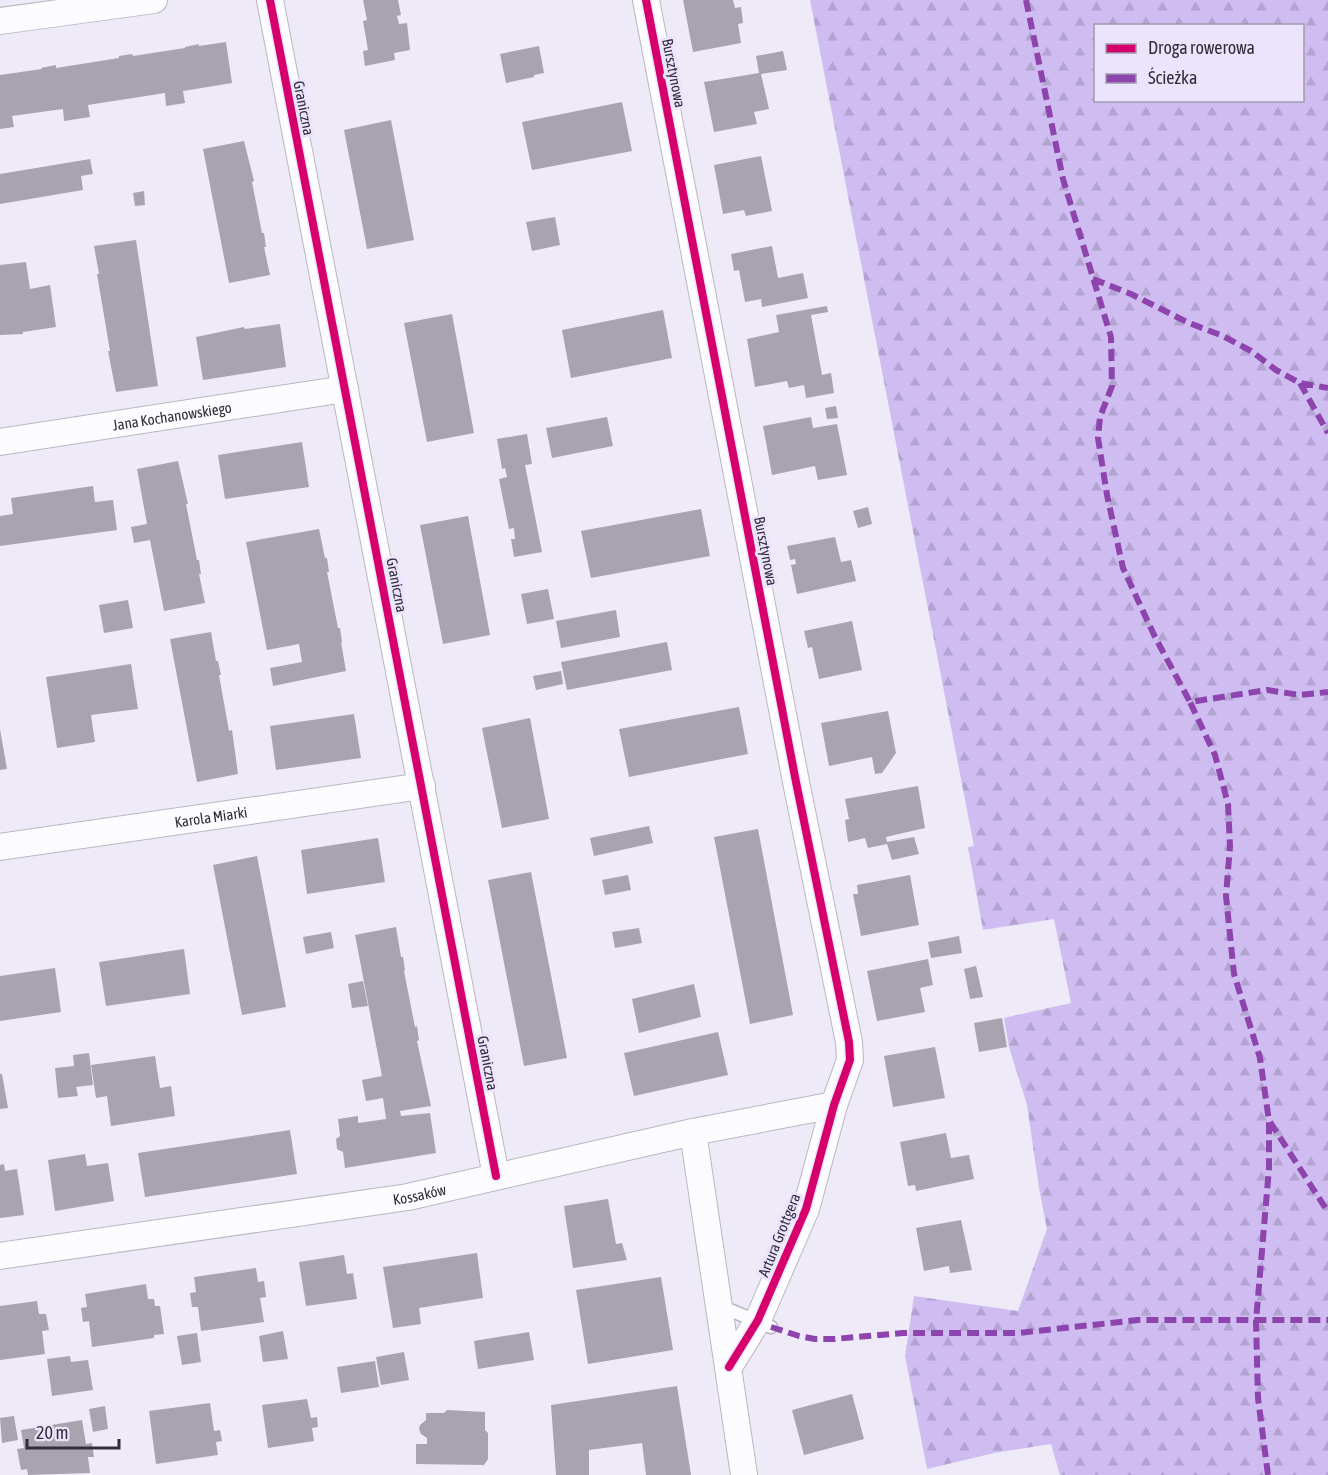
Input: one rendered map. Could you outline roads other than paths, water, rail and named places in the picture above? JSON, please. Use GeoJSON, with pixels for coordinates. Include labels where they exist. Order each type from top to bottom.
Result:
{"type":"FeatureCollection","features":[{"type":"Feature","properties":{"kind":"street"},"geometry":{"type":"LineString","coordinates":[[0,21],[154,0]]}},
{"type":"Feature","properties":{"kind":"street","name":"Graniczna"},"geometry":{"type":"LineString","coordinates":[[270,0],[496,1176]]}},
{"type":"Feature","properties":{"kind":"street","name":"Bursztynowa"},"geometry":{"type":"LineString","coordinates":[[646,0],[796,783],[849,1042],[850,1060],[834,1105]]}},
{"type":"Feature","properties":{"kind":"street","name":"Jana Kochanowskiego"},"geometry":{"type":"LineString","coordinates":[[0,442],[345,389]]}},
{"type":"Feature","properties":{"kind":"street","name":"Karola Miarki"},"geometry":{"type":"LineString","coordinates":[[0,847],[422,786]]}},
{"type":"Feature","properties":{"kind":"street","name":"Kossaków"},"geometry":{"type":"LineString","coordinates":[[0,1256],[408,1197],[693,1132],[834,1105]]}},
{"type":"Feature","properties":{"kind":"street","name":"Artura Grottgera"},"geometry":{"type":"LineString","coordinates":[[729,1367],[764,1323],[806,1209],[834,1105]]}},
{"type":"Feature","properties":{"kind":"street"},"geometry":{"type":"LineString","coordinates":[[693,1132],[744,1475]]}},
{"type":"Feature","properties":{"kind":"lane"},"geometry":{"type":"LineString","coordinates":[[720,1306],[764,1323]]}}]}
